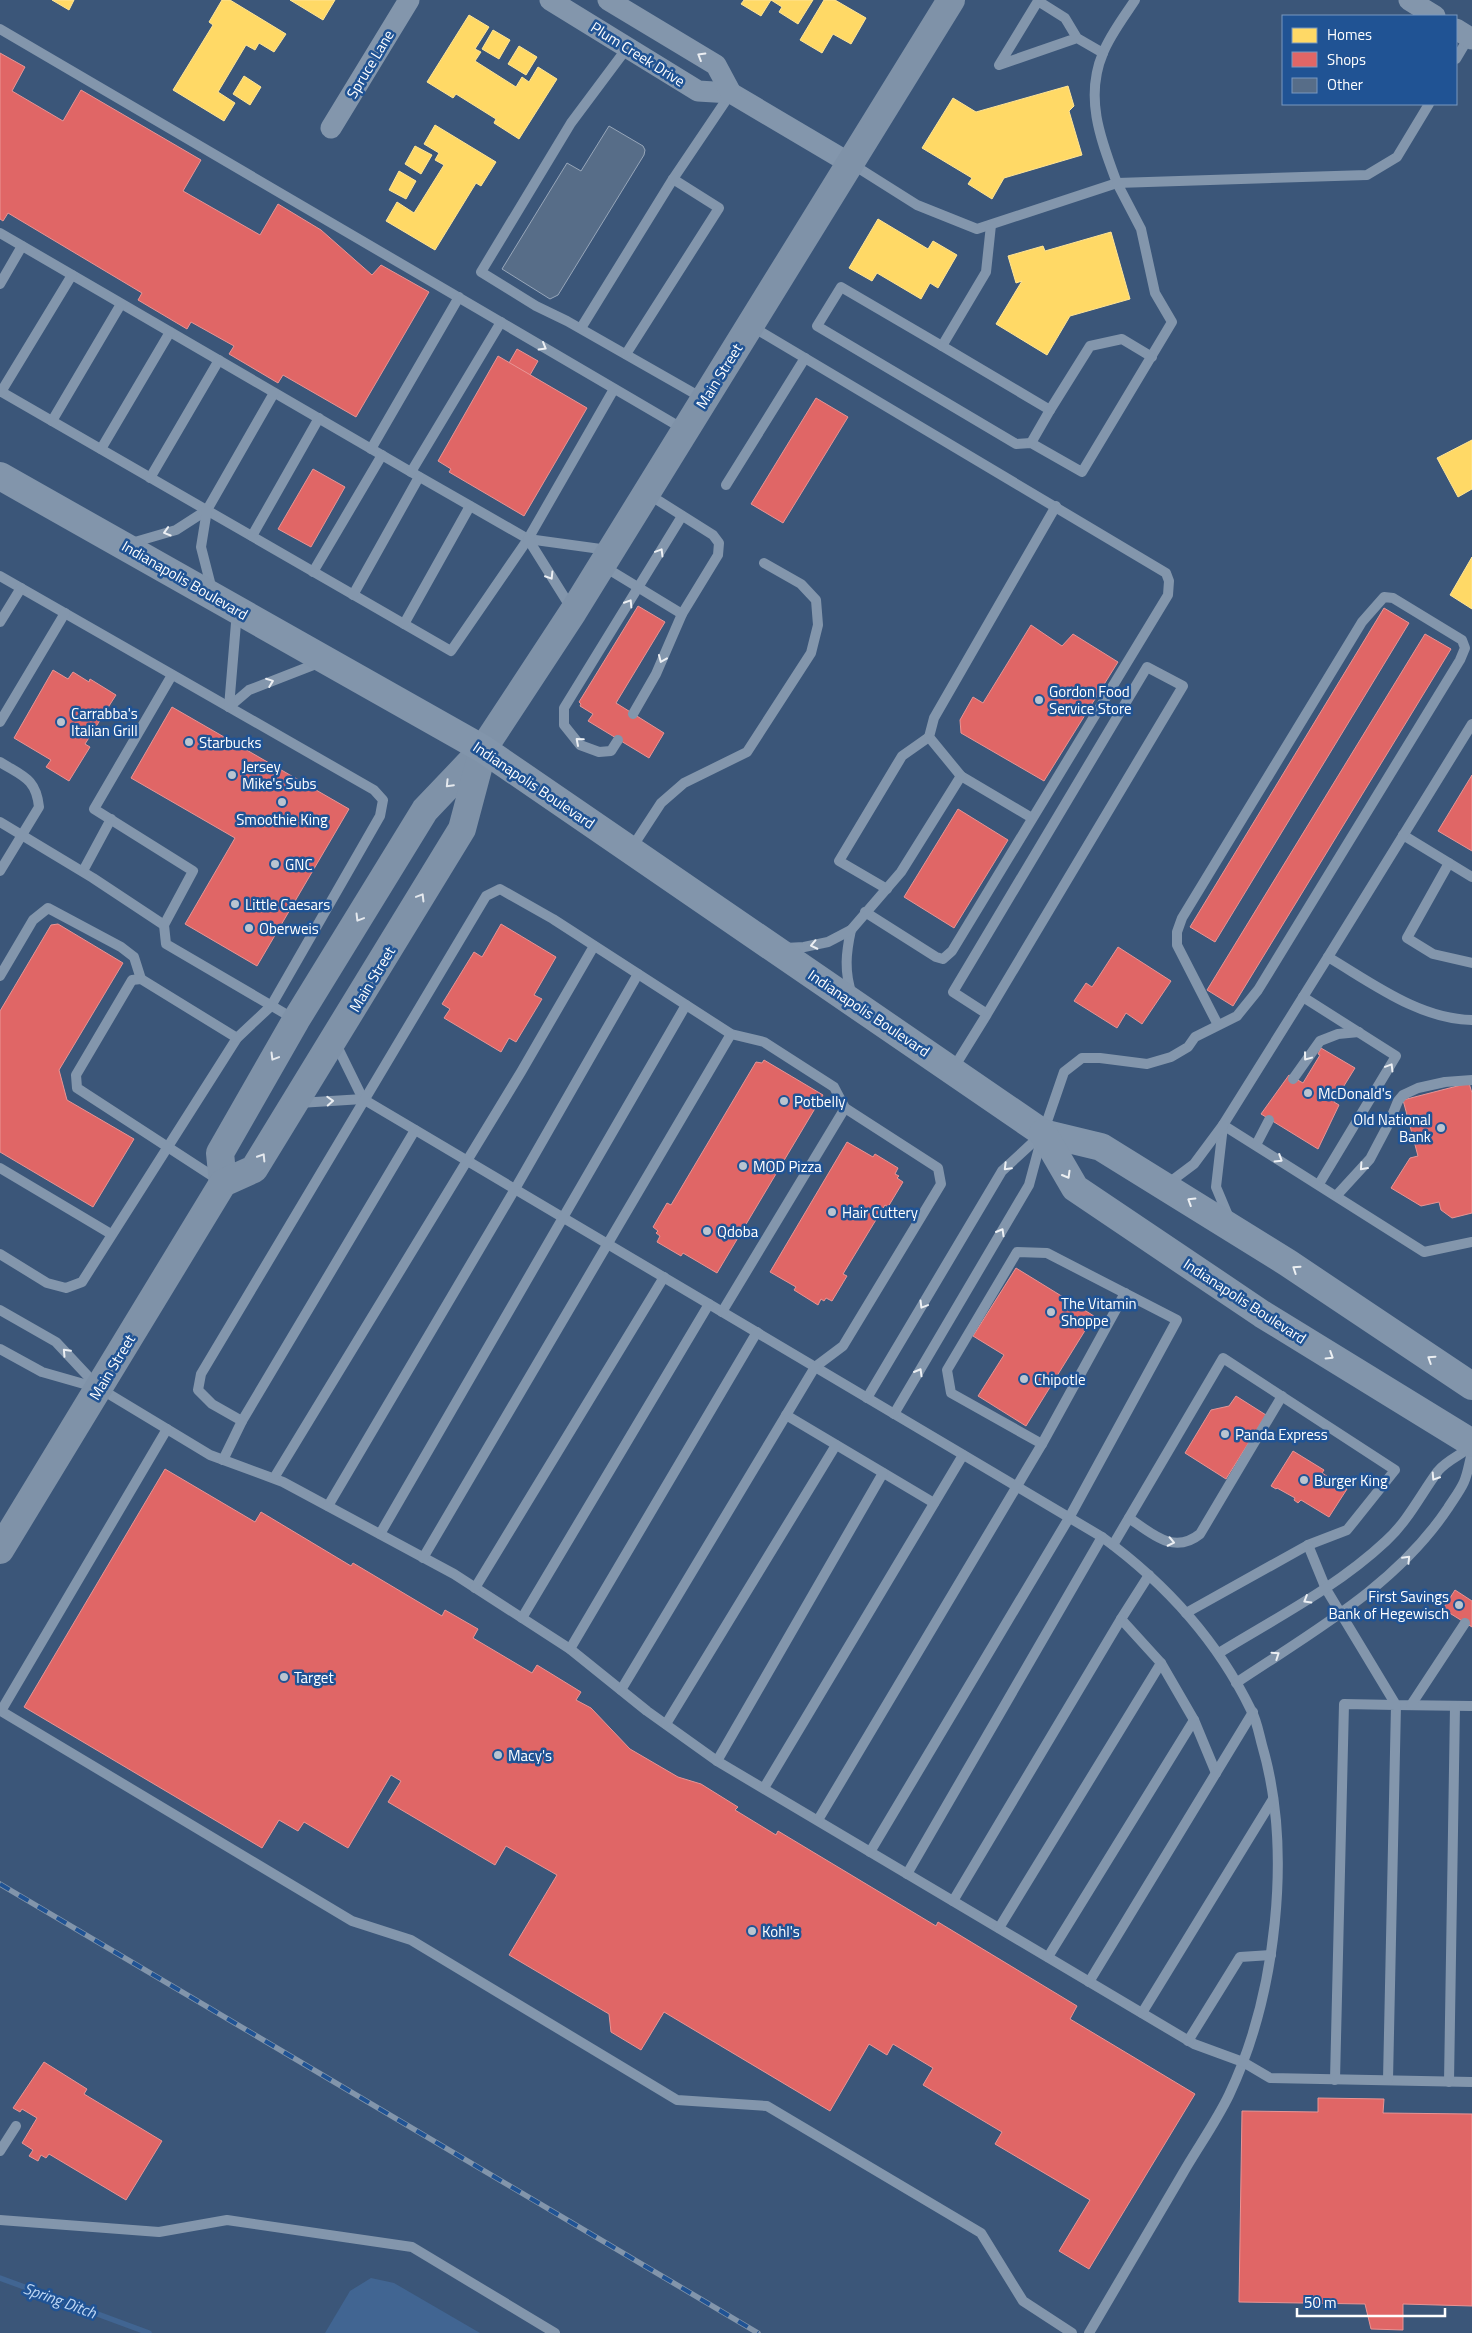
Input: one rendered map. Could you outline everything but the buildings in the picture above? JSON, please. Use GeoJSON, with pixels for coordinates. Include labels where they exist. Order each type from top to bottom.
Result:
{"type":"FeatureCollection","features":[{"type":"Feature","properties":{"kind":"highway","name":"Indianapolis Boulevard"},"geometry":{"type":"LineString","coordinates":[[0,476],[483,749],[1043,1133],[1101,1147],[1166,1185],[1472,1386]]}},
{"type":"Feature","properties":{"kind":"highway","name":"Indianapolis Boulevard"},"geometry":{"type":"LineString","coordinates":[[1043,1133],[1075,1188],[1262,1314],[1472,1445]]}},
{"type":"Feature","properties":{"kind":"street","name":"Spruce Lane"},"geometry":{"type":"LineString","coordinates":[[331,128],[408,0]]}},
{"type":"Feature","properties":{"kind":"street","name":"Plum Creek Drive"},"geometry":{"type":"LineString","coordinates":[[550,0],[698,91],[731,93],[851,164]]}},
{"type":"Feature","properties":{"kind":"street","name":"Plum Creek Drive"},"geometry":{"type":"LineString","coordinates":[[608,0],[716,65],[731,93]]}},
{"type":"Feature","properties":{"kind":"street","name":"Main Street"},"geometry":{"type":"LineString","coordinates":[[223,1184],[220,1153],[296,1020],[425,810],[483,749],[573,612],[951,0]]}},
{"type":"Feature","properties":{"kind":"street"},"geometry":{"type":"LineString","coordinates":[[1409,0],[1433,15]]}},
{"type":"Feature","properties":{"kind":"street","name":"Main Street"},"geometry":{"type":"LineString","coordinates":[[0,1550],[223,1184],[254,1169],[462,829],[483,749]]}},
{"type":"Feature","properties":{"kind":"lane"},"geometry":{"type":"LineString","coordinates":[[1077,38],[999,65],[1038,0],[1065,18],[1077,38],[1103,53]]}},
{"type":"Feature","properties":{"kind":"lane"},"geometry":{"type":"LineString","coordinates":[[1050,410],[841,287],[817,326],[1016,444],[1031,442],[1082,472],[1172,322],[1155,293],[1141,229],[1117,183],[1101,141],[1093,96],[1103,53],[1135,0]]}},
{"type":"Feature","properties":{"kind":"lane"},"geometry":{"type":"LineString","coordinates":[[0,29],[686,430]]}},
{"type":"Feature","properties":{"kind":"lane"},"geometry":{"type":"LineString","coordinates":[[1457,57],[1467,34]]}},
{"type":"Feature","properties":{"kind":"lane"},"geometry":{"type":"LineString","coordinates":[[628,48],[571,124],[481,272],[536,306],[581,328],[705,400]]}},
{"type":"Feature","properties":{"kind":"lane"},"geometry":{"type":"LineString","coordinates":[[581,328],[673,178],[731,93]]}},
{"type":"Feature","properties":{"kind":"lane"},"geometry":{"type":"LineString","coordinates":[[851,164],[917,205],[977,228],[1117,183],[1366,175],[1397,157],[1428,105]]}},
{"type":"Feature","properties":{"kind":"lane"},"geometry":{"type":"LineString","coordinates":[[626,354],[719,208],[673,178]]}},
{"type":"Feature","properties":{"kind":"lane"},"geometry":{"type":"LineString","coordinates":[[942,346],[986,272],[991,224]]}},
{"type":"Feature","properties":{"kind":"lane"},"geometry":{"type":"LineString","coordinates":[[0,233],[528,540],[606,558],[638,588],[682,614]]}},
{"type":"Feature","properties":{"kind":"lane"},"geometry":{"type":"LineString","coordinates":[[0,284],[22,246]]}},
{"type":"Feature","properties":{"kind":"lane"},"geometry":{"type":"LineString","coordinates":[[72,275],[1,392],[451,652],[528,540],[614,389]]}},
{"type":"Feature","properties":{"kind":"lane"},"geometry":{"type":"LineString","coordinates":[[371,449],[458,297]]}},
{"type":"Feature","properties":{"kind":"lane"},"geometry":{"type":"LineString","coordinates":[[52,421],[121,304]]}},
{"type":"Feature","properties":{"kind":"lane"},"geometry":{"type":"LineString","coordinates":[[353,595],[415,474],[501,322]]}},
{"type":"Feature","properties":{"kind":"lane"},"geometry":{"type":"LineString","coordinates":[[750,326],[1056,506],[1166,573],[1169,581],[1168,595],[952,951],[943,959],[936,957],[866,912]]}},
{"type":"Feature","properties":{"kind":"lane"},"geometry":{"type":"LineString","coordinates":[[101,449],[170,332]]}},
{"type":"Feature","properties":{"kind":"lane"},"geometry":{"type":"LineString","coordinates":[[1031,442],[1090,346],[1122,339],[1152,357]]}},
{"type":"Feature","properties":{"kind":"lane"},"geometry":{"type":"LineString","coordinates":[[726,485],[805,358]]}},
{"type":"Feature","properties":{"kind":"lane"},"geometry":{"type":"LineString","coordinates":[[150,478],[219,360]]}},
{"type":"Feature","properties":{"kind":"lane"},"geometry":{"type":"LineString","coordinates":[[214,596],[201,547],[207,510],[274,393]]}},
{"type":"Feature","properties":{"kind":"lane"},"geometry":{"type":"LineString","coordinates":[[252,536],[319,418]]}},
{"type":"Feature","properties":{"kind":"lane"},"geometry":{"type":"LineString","coordinates":[[313,572],[382,455]]}},
{"type":"Feature","properties":{"kind":"lane"},"geometry":{"type":"LineString","coordinates":[[633,714],[656,674],[682,614],[718,555],[719,549],[719,543],[714,535],[647,494]]}},
{"type":"Feature","properties":{"kind":"lane"},"geometry":{"type":"LineString","coordinates":[[404,624],[470,506]]}},
{"type":"Feature","properties":{"kind":"lane"},"geometry":{"type":"LineString","coordinates":[[887,889],[839,861],[902,756],[930,737],[934,718],[1056,506]]}},
{"type":"Feature","properties":{"kind":"lane"},"geometry":{"type":"LineString","coordinates":[[124,545],[176,530],[207,510]]}},
{"type":"Feature","properties":{"kind":"lane"},"geometry":{"type":"LineString","coordinates":[[618,740],[611,751],[599,752],[580,744],[564,725],[564,708],[682,516]]}},
{"type":"Feature","properties":{"kind":"lane"},"geometry":{"type":"LineString","coordinates":[[528,540],[573,612]]}},
{"type":"Feature","properties":{"kind":"lane"},"geometry":{"type":"LineString","coordinates":[[631,850],[661,803],[684,783],[747,752],[811,653],[818,625],[816,600],[802,584],[764,563]]}},
{"type":"Feature","properties":{"kind":"lane"},"geometry":{"type":"LineString","coordinates":[[0,576],[374,790],[383,800],[380,816],[271,1006],[237,1038],[82,1282],[66,1288],[47,1283],[0,1254]]}},
{"type":"Feature","properties":{"kind":"lane"},"geometry":{"type":"LineString","coordinates":[[0,622],[21,588]]}},
{"type":"Feature","properties":{"kind":"lane"},"geometry":{"type":"LineString","coordinates":[[894,1414],[1029,1185],[1043,1133],[1064,1072],[1082,1058],[1147,1064],[1171,1057],[1188,1047],[1196,1037],[1237,1016],[1258,990],[1465,648],[1462,640],[1393,598],[1384,597],[1362,622],[1182,918],[1177,932],[1177,945],[1218,1025]]}},
{"type":"Feature","properties":{"kind":"lane"},"geometry":{"type":"LineString","coordinates":[[229,707],[237,610]]}},
{"type":"Feature","properties":{"kind":"lane"},"geometry":{"type":"LineString","coordinates":[[0,722],[66,613]]}},
{"type":"Feature","properties":{"kind":"lane"},"geometry":{"type":"LineString","coordinates":[[229,707],[249,690],[326,660]]}},
{"type":"Feature","properties":{"kind":"lane"},"geometry":{"type":"LineString","coordinates":[[953,1070],[988,1014],[1183,686],[1147,667],[953,992],[988,1014]]}},
{"type":"Feature","properties":{"kind":"lane"},"geometry":{"type":"LineString","coordinates":[[172,675],[94,809],[193,871],[164,925],[166,944],[296,1020]]}},
{"type":"Feature","properties":{"kind":"lane"},"geometry":{"type":"LineString","coordinates":[[1166,1185],[1194,1164],[1223,1125],[1472,724]]}},
{"type":"Feature","properties":{"kind":"lane"},"geometry":{"type":"LineString","coordinates":[[930,737],[961,776],[1032,818]]}},
{"type":"Feature","properties":{"kind":"lane"},"geometry":{"type":"LineString","coordinates":[[0,762],[32,782],[38,796],[39,807],[0,871]]}},
{"type":"Feature","properties":{"kind":"lane"},"geometry":{"type":"LineString","coordinates":[[774,948],[804,947],[828,942],[851,930],[901,872],[961,776]]}},
{"type":"Feature","properties":{"kind":"lane"},"geometry":{"type":"LineString","coordinates":[[83,871],[111,820]]}},
{"type":"Feature","properties":{"kind":"lane"},"geometry":{"type":"LineString","coordinates":[[0,822],[83,871],[164,925]]}},
{"type":"Feature","properties":{"kind":"lane"},"geometry":{"type":"LineString","coordinates":[[1403,835],[1472,877]]}},
{"type":"Feature","properties":{"kind":"lane"},"geometry":{"type":"LineString","coordinates":[[1449,863],[1407,938],[1433,954],[1472,963]]}},
{"type":"Feature","properties":{"kind":"lane"},"geometry":{"type":"LineString","coordinates":[[242,1422],[212,1404],[198,1390],[201,1374],[363,1099],[486,896],[500,889],[594,946],[731,1034],[764,1042],[834,1087],[845,1108],[938,1168],[941,1184],[843,1346],[815,1367],[621,1690]]}},
{"type":"Feature","properties":{"kind":"lane"},"geometry":{"type":"LineString","coordinates":[[0,976],[33,920],[48,908],[122,947],[134,957],[140,979]]}},
{"type":"Feature","properties":{"kind":"lane"},"geometry":{"type":"LineString","coordinates":[[851,930],[845,956],[847,980],[854,1003]]}},
{"type":"Feature","properties":{"kind":"lane"},"geometry":{"type":"LineString","coordinates":[[274,1478],[521,1072],[594,946]]}},
{"type":"Feature","properties":{"kind":"lane"},"geometry":{"type":"LineString","coordinates":[[1328,957],[1388,993],[1428,1013],[1458,1020],[1472,1020]]}},
{"type":"Feature","properties":{"kind":"lane"},"geometry":{"type":"LineString","coordinates":[[328,1506],[515,1189],[638,974]]}},
{"type":"Feature","properties":{"kind":"lane"},"geometry":{"type":"LineString","coordinates":[[223,1184],[77,1088],[76,1074],[132,980],[140,979],[237,1038]]}},
{"type":"Feature","properties":{"kind":"lane"},"geometry":{"type":"LineString","coordinates":[[1303,997],[1396,1056],[1319,1184]]}},
{"type":"Feature","properties":{"kind":"lane"},"geometry":{"type":"LineString","coordinates":[[380,1534],[686,1005]]}},
{"type":"Feature","properties":{"kind":"lane"},"geometry":{"type":"LineString","coordinates":[[1293,1079],[1320,1041],[1338,1034],[1359,1032]]}},
{"type":"Feature","properties":{"kind":"lane"},"geometry":{"type":"LineString","coordinates":[[423,1558],[731,1034]]}},
{"type":"Feature","properties":{"kind":"lane"},"geometry":{"type":"LineString","coordinates":[[334,1041],[363,1099],[1102,1537],[1149,1575],[1186,1613],[1219,1653],[1236,1682],[1252,1712],[1269,1768],[1276,1824],[1276,1886],[1271,1955],[1258,2017],[1229,2096],[1089,2333]]}},
{"type":"Feature","properties":{"kind":"lane"},"geometry":{"type":"LineString","coordinates":[[1337,1196],[1370,1159],[1398,1101],[1403,1095],[1418,1088],[1445,1082],[1472,1080]]}},
{"type":"Feature","properties":{"kind":"lane"},"geometry":{"type":"LineString","coordinates":[[296,1103],[363,1099]]}},
{"type":"Feature","properties":{"kind":"lane"},"geometry":{"type":"LineString","coordinates":[[722,1312],[845,1108]]}},
{"type":"Feature","properties":{"kind":"lane"},"geometry":{"type":"LineString","coordinates":[[1256,1145],[1269,1120]]}},
{"type":"Feature","properties":{"kind":"lane"},"geometry":{"type":"LineString","coordinates":[[1223,1125],[1424,1252],[1472,1242]]}},
{"type":"Feature","properties":{"kind":"lane"},"geometry":{"type":"LineString","coordinates":[[1223,1125],[1216,1187],[1232,1228]]}},
{"type":"Feature","properties":{"kind":"lane"},"geometry":{"type":"LineString","coordinates":[[224,1460],[242,1422],[415,1130]]}},
{"type":"Feature","properties":{"kind":"lane"},"geometry":{"type":"LineString","coordinates":[[867,1398],[1002,1171],[1043,1133]]}},
{"type":"Feature","properties":{"kind":"lane"},"geometry":{"type":"LineString","coordinates":[[0,1168],[111,1234]]}},
{"type":"Feature","properties":{"kind":"lane"},"geometry":{"type":"LineString","coordinates":[[870,1852],[1069,1518],[1177,1320],[1047,1253],[1017,1252],[947,1370],[951,1393],[1042,1444]]}},
{"type":"Feature","properties":{"kind":"lane"},"geometry":{"type":"LineString","coordinates":[[475,1588],[664,1277]]}},
{"type":"Feature","properties":{"kind":"lane"},"geometry":{"type":"LineString","coordinates":[[818,1820],[1042,1444],[1125,1293]]}},
{"type":"Feature","properties":{"kind":"lane"},"geometry":{"type":"LineString","coordinates":[[522,1618],[708,1304]]}},
{"type":"Feature","properties":{"kind":"lane"},"geometry":{"type":"LineString","coordinates":[[0,1310],[56,1342],[99,1388]]}},
{"type":"Feature","properties":{"kind":"lane"},"geometry":{"type":"LineString","coordinates":[[570,1649],[757,1332]]}},
{"type":"Feature","properties":{"kind":"lane"},"geometry":{"type":"LineString","coordinates":[[0,1348],[42,1372],[99,1388],[210,1454],[274,1478],[380,1534],[475,1588],[570,1649],[621,1690],[717,1761],[1188,2041],[1242,2062],[1270,2078],[1472,2082]]}},
{"type":"Feature","properties":{"kind":"lane"},"geometry":{"type":"LineString","coordinates":[[1113,1546],[1223,1358],[1395,1470],[1347,1530],[1308,1545],[1186,1613]]}},
{"type":"Feature","properties":{"kind":"lane"},"geometry":{"type":"LineString","coordinates":[[1129,1518],[1159,1539],[1176,1544],[1189,1543],[1200,1534],[1282,1396]]}},
{"type":"Feature","properties":{"kind":"lane"},"geometry":{"type":"LineString","coordinates":[[786,1415],[934,1503]]}},
{"type":"Feature","properties":{"kind":"lane"},"geometry":{"type":"LineString","coordinates":[[167,1429],[0,1711],[352,1921],[411,1940],[677,2100],[767,2106],[981,2233],[1023,2301],[1072,2333]]}},
{"type":"Feature","properties":{"kind":"lane"},"geometry":{"type":"LineString","coordinates":[[666,1724],[836,1445]]}},
{"type":"Feature","properties":{"kind":"lane"},"geometry":{"type":"LineString","coordinates":[[1219,1653],[1326,1589],[1358,1566],[1388,1540],[1414,1510],[1440,1469],[1472,1445]]}},
{"type":"Feature","properties":{"kind":"lane"},"geometry":{"type":"LineString","coordinates":[[1236,1682],[1340,1613],[1376,1587],[1406,1561],[1436,1526],[1464,1483],[1472,1453]]}},
{"type":"Feature","properties":{"kind":"lane"},"geometry":{"type":"LineString","coordinates":[[764,1788],[963,1455]]}},
{"type":"Feature","properties":{"kind":"lane"},"geometry":{"type":"LineString","coordinates":[[717,1761],[883,1473]]}},
{"type":"Feature","properties":{"kind":"lane"},"geometry":{"type":"LineString","coordinates":[[907,1874],[1102,1537]]}},
{"type":"Feature","properties":{"kind":"lane"},"geometry":{"type":"LineString","coordinates":[[1308,1545],[1326,1589],[1396,1705],[1388,2080]]}},
{"type":"Feature","properties":{"kind":"lane"},"geometry":{"type":"LineString","coordinates":[[953,1901],[1121,1618],[1149,1575]]}},
{"type":"Feature","properties":{"kind":"lane"},"geometry":{"type":"LineString","coordinates":[[1121,1618],[1161,1663],[1194,1720],[1216,1773]]}},
{"type":"Feature","properties":{"kind":"lane"},"geometry":{"type":"LineString","coordinates":[[1411,1705],[1465,1623]]}},
{"type":"Feature","properties":{"kind":"lane"},"geometry":{"type":"LineString","coordinates":[[999,1928],[1161,1663]]}},
{"type":"Feature","properties":{"kind":"lane"},"geometry":{"type":"LineString","coordinates":[[1335,2080],[1344,1704],[1472,1706]]}},
{"type":"Feature","properties":{"kind":"lane"},"geometry":{"type":"LineString","coordinates":[[1449,2082],[1455,1706]]}},
{"type":"Feature","properties":{"kind":"lane"},"geometry":{"type":"LineString","coordinates":[[1089,1982],[1252,1712]]}},
{"type":"Feature","properties":{"kind":"lane"},"geometry":{"type":"LineString","coordinates":[[1048,1957],[1194,1720]]}},
{"type":"Feature","properties":{"kind":"lane"},"geometry":{"type":"LineString","coordinates":[[1142,2013],[1273,1799]]}},
{"type":"Feature","properties":{"kind":"lane"},"geometry":{"type":"LineString","coordinates":[[1188,2041],[1240,1957],[1271,1955]]}},
{"type":"Feature","properties":{"kind":"lane"},"geometry":{"type":"LineString","coordinates":[[0,2151],[16,2126]]}},
{"type":"Feature","properties":{"kind":"lane"},"geometry":{"type":"LineString","coordinates":[[0,2220],[159,2232],[227,2220],[412,2247],[555,2333]]}},
{"type":"Feature","properties":{"kind":"water"},"geometry":{"type":"Polygon","coordinates":[[[371,2278],[394,2283],[480,2333],[325,2333],[350,2291],[371,2278]]]}},
{"type":"Feature","properties":{"kind":"waterway","name":"Spring Ditch"},"geometry":{"type":"LineString","coordinates":[[0,2278],[149,2333]]}},
{"type":"Feature","properties":{"kind":"railway"},"geometry":{"type":"LineString","coordinates":[[0,1884],[758,2333]]}},
{"type":"Feature","properties":{"kind":"place","name":"Gordon Food Service Store"},"geometry":{"type":"Point","coordinates":[1039,700]}},
{"type":"Feature","properties":{"kind":"place","name":"Carrabba's Italian Grill"},"geometry":{"type":"Point","coordinates":[61,722]}},
{"type":"Feature","properties":{"kind":"place","name":"Starbucks"},"geometry":{"type":"Point","coordinates":[189,742]}},
{"type":"Feature","properties":{"kind":"place","name":"Jersey Mike's Subs"},"geometry":{"type":"Point","coordinates":[232,775]}},
{"type":"Feature","properties":{"kind":"place","name":"Smoothie King"},"geometry":{"type":"Point","coordinates":[282,802]}},
{"type":"Feature","properties":{"kind":"place","name":"GNC"},"geometry":{"type":"Point","coordinates":[275,864]}},
{"type":"Feature","properties":{"kind":"place","name":"Little Caesars"},"geometry":{"type":"Point","coordinates":[235,904]}},
{"type":"Feature","properties":{"kind":"place","name":"Oberweis"},"geometry":{"type":"Point","coordinates":[249,928]}},
{"type":"Feature","properties":{"kind":"place","name":"McDonald's"},"geometry":{"type":"Point","coordinates":[1308,1093]}},
{"type":"Feature","properties":{"kind":"place","name":"Potbelly"},"geometry":{"type":"Point","coordinates":[784,1101]}},
{"type":"Feature","properties":{"kind":"place","name":"Old National Bank"},"geometry":{"type":"Point","coordinates":[1441,1128]}},
{"type":"Feature","properties":{"kind":"place","name":"MOD Pizza"},"geometry":{"type":"Point","coordinates":[743,1166]}},
{"type":"Feature","properties":{"kind":"place","name":"Hair Cuttery"},"geometry":{"type":"Point","coordinates":[832,1212]}},
{"type":"Feature","properties":{"kind":"place","name":"Qdoba"},"geometry":{"type":"Point","coordinates":[707,1231]}},
{"type":"Feature","properties":{"kind":"place","name":"The Vitamin Shoppe"},"geometry":{"type":"Point","coordinates":[1051,1312]}},
{"type":"Feature","properties":{"kind":"place","name":"Chipotle"},"geometry":{"type":"Point","coordinates":[1024,1379]}},
{"type":"Feature","properties":{"kind":"place","name":"Panda Express"},"geometry":{"type":"Point","coordinates":[1225,1434]}},
{"type":"Feature","properties":{"kind":"place","name":"Burger King"},"geometry":{"type":"Point","coordinates":[1304,1480]}},
{"type":"Feature","properties":{"kind":"place","name":"First Savings Bank of Hegewisch"},"geometry":{"type":"Point","coordinates":[1459,1605]}},
{"type":"Feature","properties":{"kind":"place","name":"Target"},"geometry":{"type":"Point","coordinates":[284,1677]}},
{"type":"Feature","properties":{"kind":"place","name":"Macy's"},"geometry":{"type":"Point","coordinates":[498,1755]}},
{"type":"Feature","properties":{"kind":"place","name":"Kohl's"},"geometry":{"type":"Point","coordinates":[752,1931]}}]}
